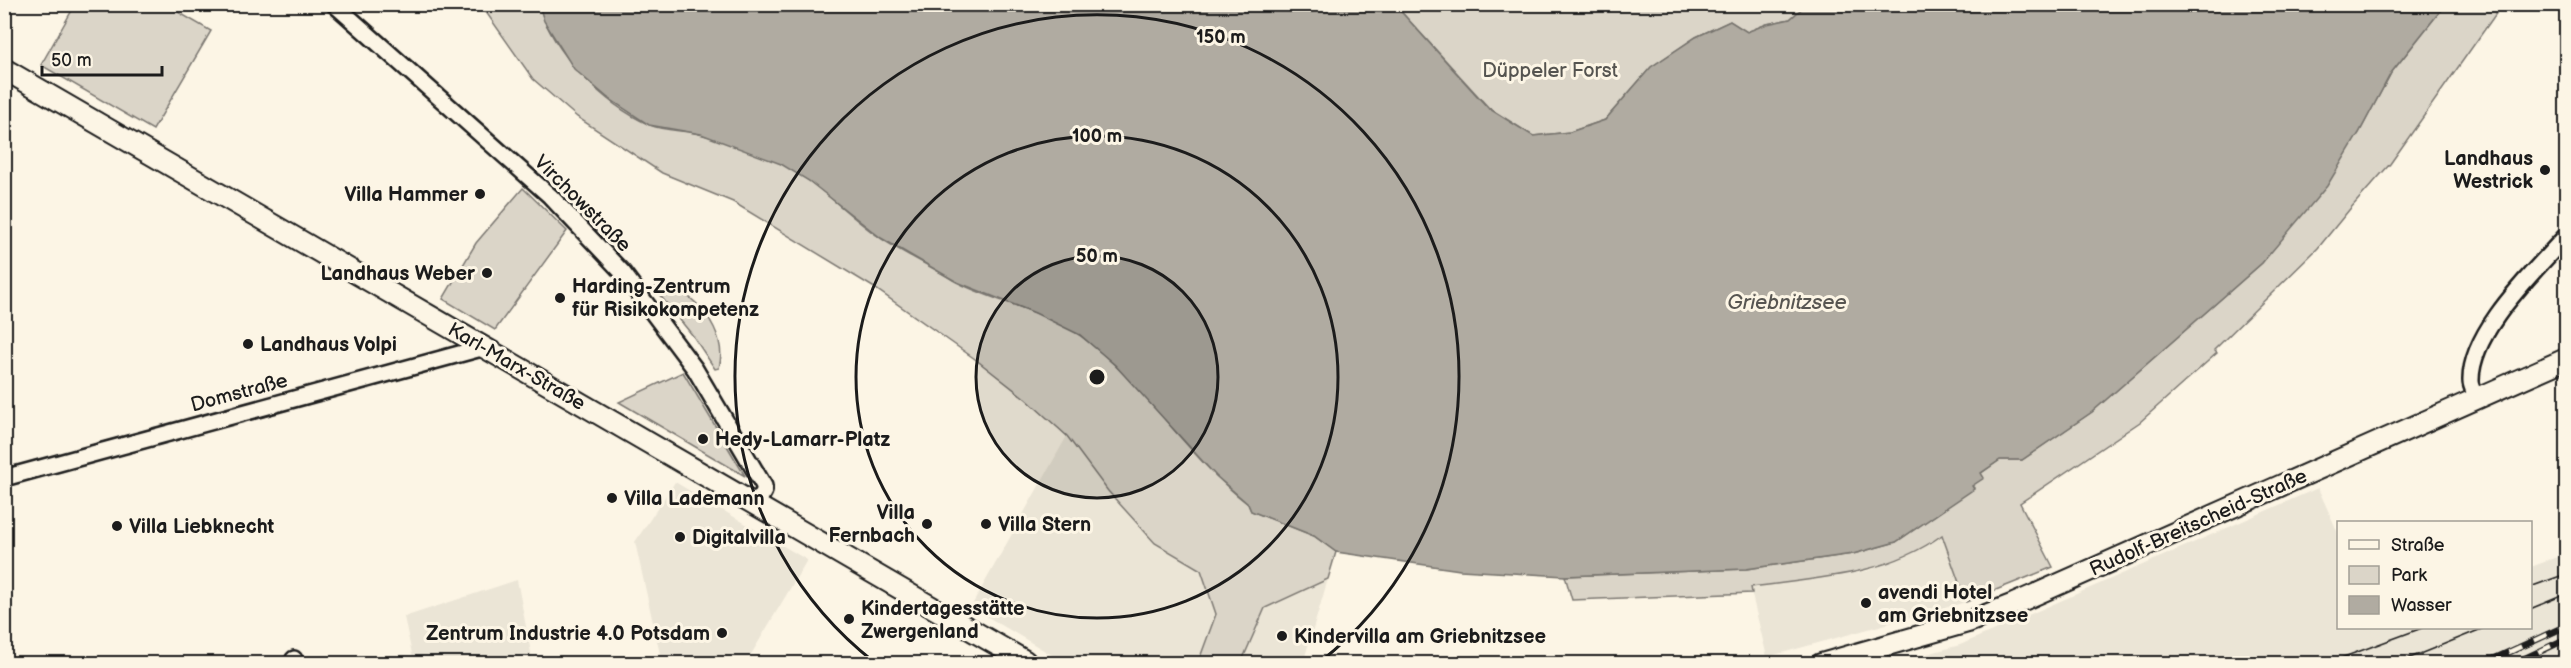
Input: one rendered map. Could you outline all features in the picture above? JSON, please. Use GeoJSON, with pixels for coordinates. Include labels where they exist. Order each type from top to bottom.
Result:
{"type":"FeatureCollection","features":[{"type":"Feature","properties":{"kind":"street","name":"Virchowstraße"},"geometry":{"type":"LineString","coordinates":[[334,4],[550,196],[623,273],[695,369],[753,466],[764,486],[764,491],[757,504]]}},
{"type":"Feature","properties":{"kind":"street","name":"Karl-Marx-Straße"},"geometry":{"type":"LineString","coordinates":[[4,69],[1028,662]]}},
{"type":"Feature","properties":{"kind":"street"},"geometry":{"type":"LineString","coordinates":[[2477,398],[2471,384],[2472,370],[2474,358],[2484,336],[2507,301],[2566,236]]}},
{"type":"Feature","properties":{"kind":"street","name":"Domstraße"},"geometry":{"type":"LineString","coordinates":[[4,478],[485,347]]}},
{"type":"Feature","properties":{"kind":"street","name":"Rudolf-Breitscheid-Straße"},"geometry":{"type":"LineString","coordinates":[[1821,663],[1968,622],[2014,604],[2566,359]]}},
{"type":"Feature","properties":{"kind":"shaded area"},"geometry":{"type":"Polygon","coordinates":[[[1067,436],[1108,491],[1155,543],[1201,570],[1216,614],[1198,663],[1067,664],[971,607],[1067,436]]]}},
{"type":"Feature","properties":{"kind":"shaded area"},"geometry":{"type":"Polygon","coordinates":[[[675,482],[807,560],[746,663],[662,663],[635,542],[675,482]]]}},
{"type":"Feature","properties":{"kind":"shaded area"},"geometry":{"type":"Polygon","coordinates":[[[2318,488],[2337,531],[2337,629],[2532,629],[2532,567],[2566,554],[2566,663],[1894,663],[1960,645],[2318,488]]]}},
{"type":"Feature","properties":{"kind":"shaded area","name":"avendi Hotel am Griebnitzsee"},"geometry":{"type":"Polygon","coordinates":[[[1942,535],[1966,602],[1767,657],[1750,587],[1867,571],[1908,556],[1942,535]]]}},
{"type":"Feature","properties":{"kind":"shaded area","name":"Kindervilla am Griebnitzsee"},"geometry":{"type":"Polygon","coordinates":[[[1328,579],[1303,663],[1241,664],[1265,608],[1328,579]]]}},
{"type":"Feature","properties":{"kind":"shaded area"},"geometry":{"type":"Polygon","coordinates":[[[517,580],[533,663],[414,663],[404,617],[517,580]]]}},
{"type":"Feature","properties":{"kind":"green space"},"geometry":{"type":"Polygon","coordinates":[[[75,5],[166,5],[211,31],[153,130],[41,65],[75,5]]]}},
{"type":"Feature","properties":{"kind":"green space"},"geometry":{"type":"Polygon","coordinates":[[[481,5],[539,5],[546,23],[568,59],[598,90],[632,116],[655,127],[718,139],[780,163],[820,189],[869,230],[900,250],[968,288],[1036,313],[1082,337],[1126,376],[1205,464],[1248,504],[1251,511],[1314,536],[1336,552],[1328,579],[1265,608],[1241,663],[1198,663],[1216,614],[1201,570],[1155,543],[1108,491],[1067,436],[1026,399],[975,359],[873,287],[733,202],[662,173],[577,117],[533,79],[481,5]]]}},
{"type":"Feature","properties":{"kind":"green space","name":"Düppeler Forst"},"geometry":{"type":"Polygon","coordinates":[[[1395,5],[1806,5],[1790,19],[1767,24],[1747,32],[1730,21],[1696,37],[1651,67],[1605,120],[1570,132],[1533,136],[1489,108],[1395,5]]]}},
{"type":"Feature","properties":{"kind":"green space"},"geometry":{"type":"Polygon","coordinates":[[[2445,5],[2502,5],[2390,164],[2318,248],[2214,350],[2217,353],[2140,422],[2020,503],[2053,567],[1966,602],[1942,535],[1920,549],[1874,567],[1826,577],[1751,587],[1752,593],[1572,600],[1565,576],[1746,569],[1853,554],[1896,542],[1974,488],[1972,486],[1980,474],[2000,460],[2022,460],[2092,412],[2262,263],[2359,133],[2391,73],[2445,5]]]}},
{"type":"Feature","properties":{"kind":"green space"},"geometry":{"type":"Polygon","coordinates":[[[523,188],[567,231],[495,330],[443,299],[476,243],[523,188]]]}},
{"type":"Feature","properties":{"kind":"green space"},"geometry":{"type":"Polygon","coordinates":[[[660,285],[673,288],[685,295],[706,315],[719,341],[721,355],[719,368],[715,369],[693,336],[654,288],[660,285]]]}},
{"type":"Feature","properties":{"kind":"green space","name":"Hedy-Lamarr-Platz"},"geometry":{"type":"Polygon","coordinates":[[[683,372],[745,476],[619,402],[683,372]]]}},
{"type":"Feature","properties":{"kind":"water","name":"Griebnitzsee"},"geometry":{"type":"Polygon","coordinates":[[[539,5],[1395,5],[1488,108],[1533,136],[1570,132],[1605,120],[1651,67],[1696,37],[1730,21],[1747,32],[1767,24],[1790,19],[1806,5],[2445,5],[2391,73],[2327,186],[2262,263],[2092,412],[2022,460],[2000,460],[1981,473],[1984,478],[1972,486],[1974,489],[1896,542],[1853,554],[1746,569],[1565,576],[1460,570],[1336,552],[1314,536],[1251,511],[1248,504],[1216,476],[1115,365],[1080,335],[1035,313],[957,282],[881,238],[809,181],[781,164],[701,134],[649,125],[608,98],[574,69],[544,21],[539,5]]]}},
{"type":"Feature","properties":{"kind":"tram line"},"geometry":{"type":"LineString","coordinates":[[2532,586],[2566,574]]}},
{"type":"Feature","properties":{"kind":"tram line"},"geometry":{"type":"LineString","coordinates":[[2532,608],[2566,594]]}},
{"type":"Feature","properties":{"kind":"tram line"},"geometry":{"type":"LineString","coordinates":[[2325,664],[2419,629]]}},
{"type":"Feature","properties":{"kind":"tram line"},"geometry":{"type":"LineString","coordinates":[[2395,664],[2482,629]]}},
{"type":"Feature","properties":{"kind":"railway"},"geometry":{"type":"LineString","coordinates":[[2483,664],[2566,626]]}},
{"type":"Feature","properties":{"kind":"railway"},"geometry":{"type":"LineString","coordinates":[[2513,664],[2566,639]]}},
{"type":"Feature","properties":{"kind":"place","name":"Landhaus Westrick"},"geometry":{"type":"Point","coordinates":[2545,170]}},
{"type":"Feature","properties":{"kind":"place","name":"Villa Hammer"},"geometry":{"type":"Point","coordinates":[480,194]}},
{"type":"Feature","properties":{"kind":"place","name":"Landhaus Weber"},"geometry":{"type":"Point","coordinates":[487,273]}},
{"type":"Feature","properties":{"kind":"place","name":"Harding-Zentrum für Risikokompetenz"},"geometry":{"type":"Point","coordinates":[560,298]}},
{"type":"Feature","properties":{"kind":"place","name":"Landhaus Volpi"},"geometry":{"type":"Point","coordinates":[248,344]}},
{"type":"Feature","properties":{"kind":"place","name":"Hedy-Lamarr-Platz"},"geometry":{"type":"Point","coordinates":[703,439]}},
{"type":"Feature","properties":{"kind":"place","name":"Villa Lademann"},"geometry":{"type":"Point","coordinates":[612,498]}},
{"type":"Feature","properties":{"kind":"place","name":"Villa Fernbach"},"geometry":{"type":"Point","coordinates":[927,524]}},
{"type":"Feature","properties":{"kind":"place","name":"Villa Stern"},"geometry":{"type":"Point","coordinates":[986,524]}},
{"type":"Feature","properties":{"kind":"place","name":"Villa Liebknecht"},"geometry":{"type":"Point","coordinates":[117,526]}},
{"type":"Feature","properties":{"kind":"place","name":"Digitalvilla"},"geometry":{"type":"Point","coordinates":[680,537]}},
{"type":"Feature","properties":{"kind":"place","name":"avendi Hotel am Griebnitzsee"},"geometry":{"type":"Point","coordinates":[1866,603]}},
{"type":"Feature","properties":{"kind":"place","name":"Kindertagesstätte Zwergenland"},"geometry":{"type":"Point","coordinates":[849,619]}},
{"type":"Feature","properties":{"kind":"place","name":"Zentrum Industrie 4.0 Potsdam"},"geometry":{"type":"Point","coordinates":[722,633]}},
{"type":"Feature","properties":{"kind":"place","name":"Kindervilla am Griebnitzsee"},"geometry":{"type":"Point","coordinates":[1282,636]}}]}
